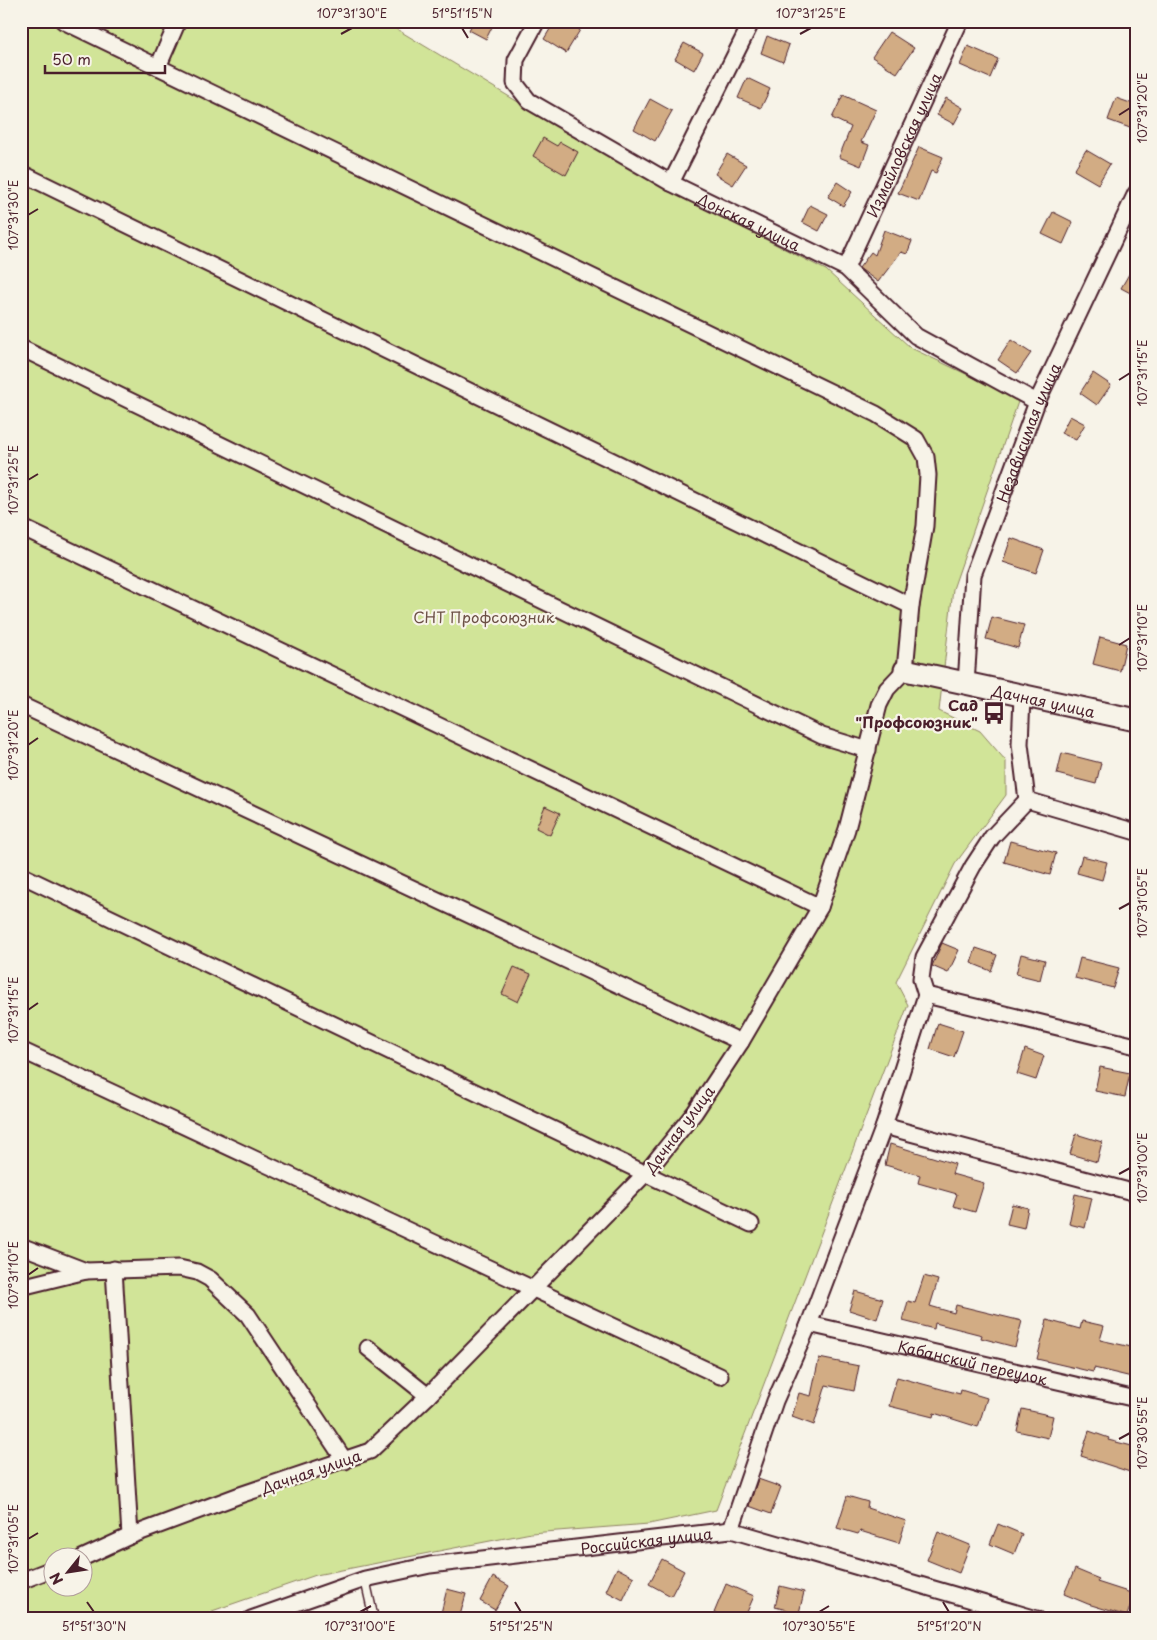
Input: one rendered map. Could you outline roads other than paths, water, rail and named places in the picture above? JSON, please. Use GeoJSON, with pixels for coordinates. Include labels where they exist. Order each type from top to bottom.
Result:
{"type":"FeatureCollection","features":[{"type":"Feature","properties":{"kind":"street"},"geometry":{"type":"LineString","coordinates":[[64,21],[876,414],[916,439],[926,457],[928,476],[925,526],[911,606],[904,670]]}},
{"type":"Feature","properties":{"kind":"street"},"geometry":{"type":"LineString","coordinates":[[158,67],[178,21]]}},
{"type":"Feature","properties":{"kind":"street","name":"Донская улица"},"geometry":{"type":"LineString","coordinates":[[537,21],[516,60],[515,83],[529,101],[672,183],[846,268],[916,336],[1037,402]]}},
{"type":"Feature","properties":{"kind":"street"},"geometry":{"type":"LineString","coordinates":[[672,183],[752,21]]}},
{"type":"Feature","properties":{"kind":"street","name":"Измайловская улица"},"geometry":{"type":"LineString","coordinates":[[846,268],[960,21]]}},
{"type":"Feature","properties":{"kind":"street"},"geometry":{"type":"LineString","coordinates":[[21,174],[911,606]]}},
{"type":"Feature","properties":{"kind":"street","name":"Независимая улица"},"geometry":{"type":"LineString","coordinates":[[966,684],[973,575],[1037,402],[1136,192]]}},
{"type":"Feature","properties":{"kind":"street"},"geometry":{"type":"LineString","coordinates":[[21,348],[822,736],[868,750]]}},
{"type":"Feature","properties":{"kind":"street"},"geometry":{"type":"LineString","coordinates":[[21,527],[820,907]]}},
{"type":"Feature","properties":{"kind":"street","name":"Дачная улица"},"geometry":{"type":"LineString","coordinates":[[92,1553],[130,1536],[240,1495],[370,1451],[428,1396],[645,1174],[695,1112],[742,1042],[820,907],[847,829],[878,705],[887,689],[904,670],[1022,697],[1135,719]]}},
{"type":"Feature","properties":{"kind":"street"},"geometry":{"type":"LineString","coordinates":[[1022,697],[1020,744],[1027,800]]}},
{"type":"Feature","properties":{"kind":"street"},"geometry":{"type":"LineString","coordinates":[[21,705],[742,1042]]}},
{"type":"Feature","properties":{"kind":"street"},"geometry":{"type":"LineString","coordinates":[[1027,800],[1136,832]]}},
{"type":"Feature","properties":{"kind":"street"},"geometry":{"type":"LineString","coordinates":[[731,1530],[775,1401],[809,1324],[884,1126],[926,995],[921,979],[924,957],[972,866],[992,837],[1027,800]]}},
{"type":"Feature","properties":{"kind":"street"},"geometry":{"type":"LineString","coordinates":[[21,875],[751,1224]]}},
{"type":"Feature","properties":{"kind":"street"},"geometry":{"type":"LineString","coordinates":[[926,995],[1136,1046]]}},
{"type":"Feature","properties":{"kind":"street"},"geometry":{"type":"LineString","coordinates":[[21,1050],[535,1288],[720,1376]]}},
{"type":"Feature","properties":{"kind":"street"},"geometry":{"type":"LineString","coordinates":[[884,1126],[1136,1193]]}},
{"type":"Feature","properties":{"kind":"street"},"geometry":{"type":"LineString","coordinates":[[21,1246],[86,1271]]}},
{"type":"Feature","properties":{"kind":"street"},"geometry":{"type":"LineString","coordinates":[[21,1287],[86,1271],[179,1268],[197,1272],[210,1279],[248,1315],[345,1461]]}},
{"type":"Feature","properties":{"kind":"street"},"geometry":{"type":"LineString","coordinates":[[114,1269],[130,1536]]}},
{"type":"Feature","properties":{"kind":"street","name":"Кабанский переулок"},"geometry":{"type":"LineString","coordinates":[[809,1324],[1136,1399]]}},
{"type":"Feature","properties":{"kind":"street"},"geometry":{"type":"LineString","coordinates":[[368,1348],[428,1396]]}},
{"type":"Feature","properties":{"kind":"street","name":"Российская улица"},"geometry":{"type":"LineString","coordinates":[[251,1619],[365,1579],[430,1565],[731,1530],[1037,1619]]}},
{"type":"Feature","properties":{"kind":"street"},"geometry":{"type":"LineString","coordinates":[[21,1581],[42,1574]]}},
{"type":"Feature","properties":{"kind":"lane"},"geometry":{"type":"LineString","coordinates":[[365,1579],[374,1619]]}},
{"type":"Feature","properties":{"kind":"place","name":"Сад \"Профсоюзник\""},"geometry":{"type":"Point","coordinates":[994,713]}},
{"type":"Feature","properties":{"kind":"park label","name":"СНТ Профсоюзник"},"geometry":{"type":"Point","coordinates":[484,616]}}]}
